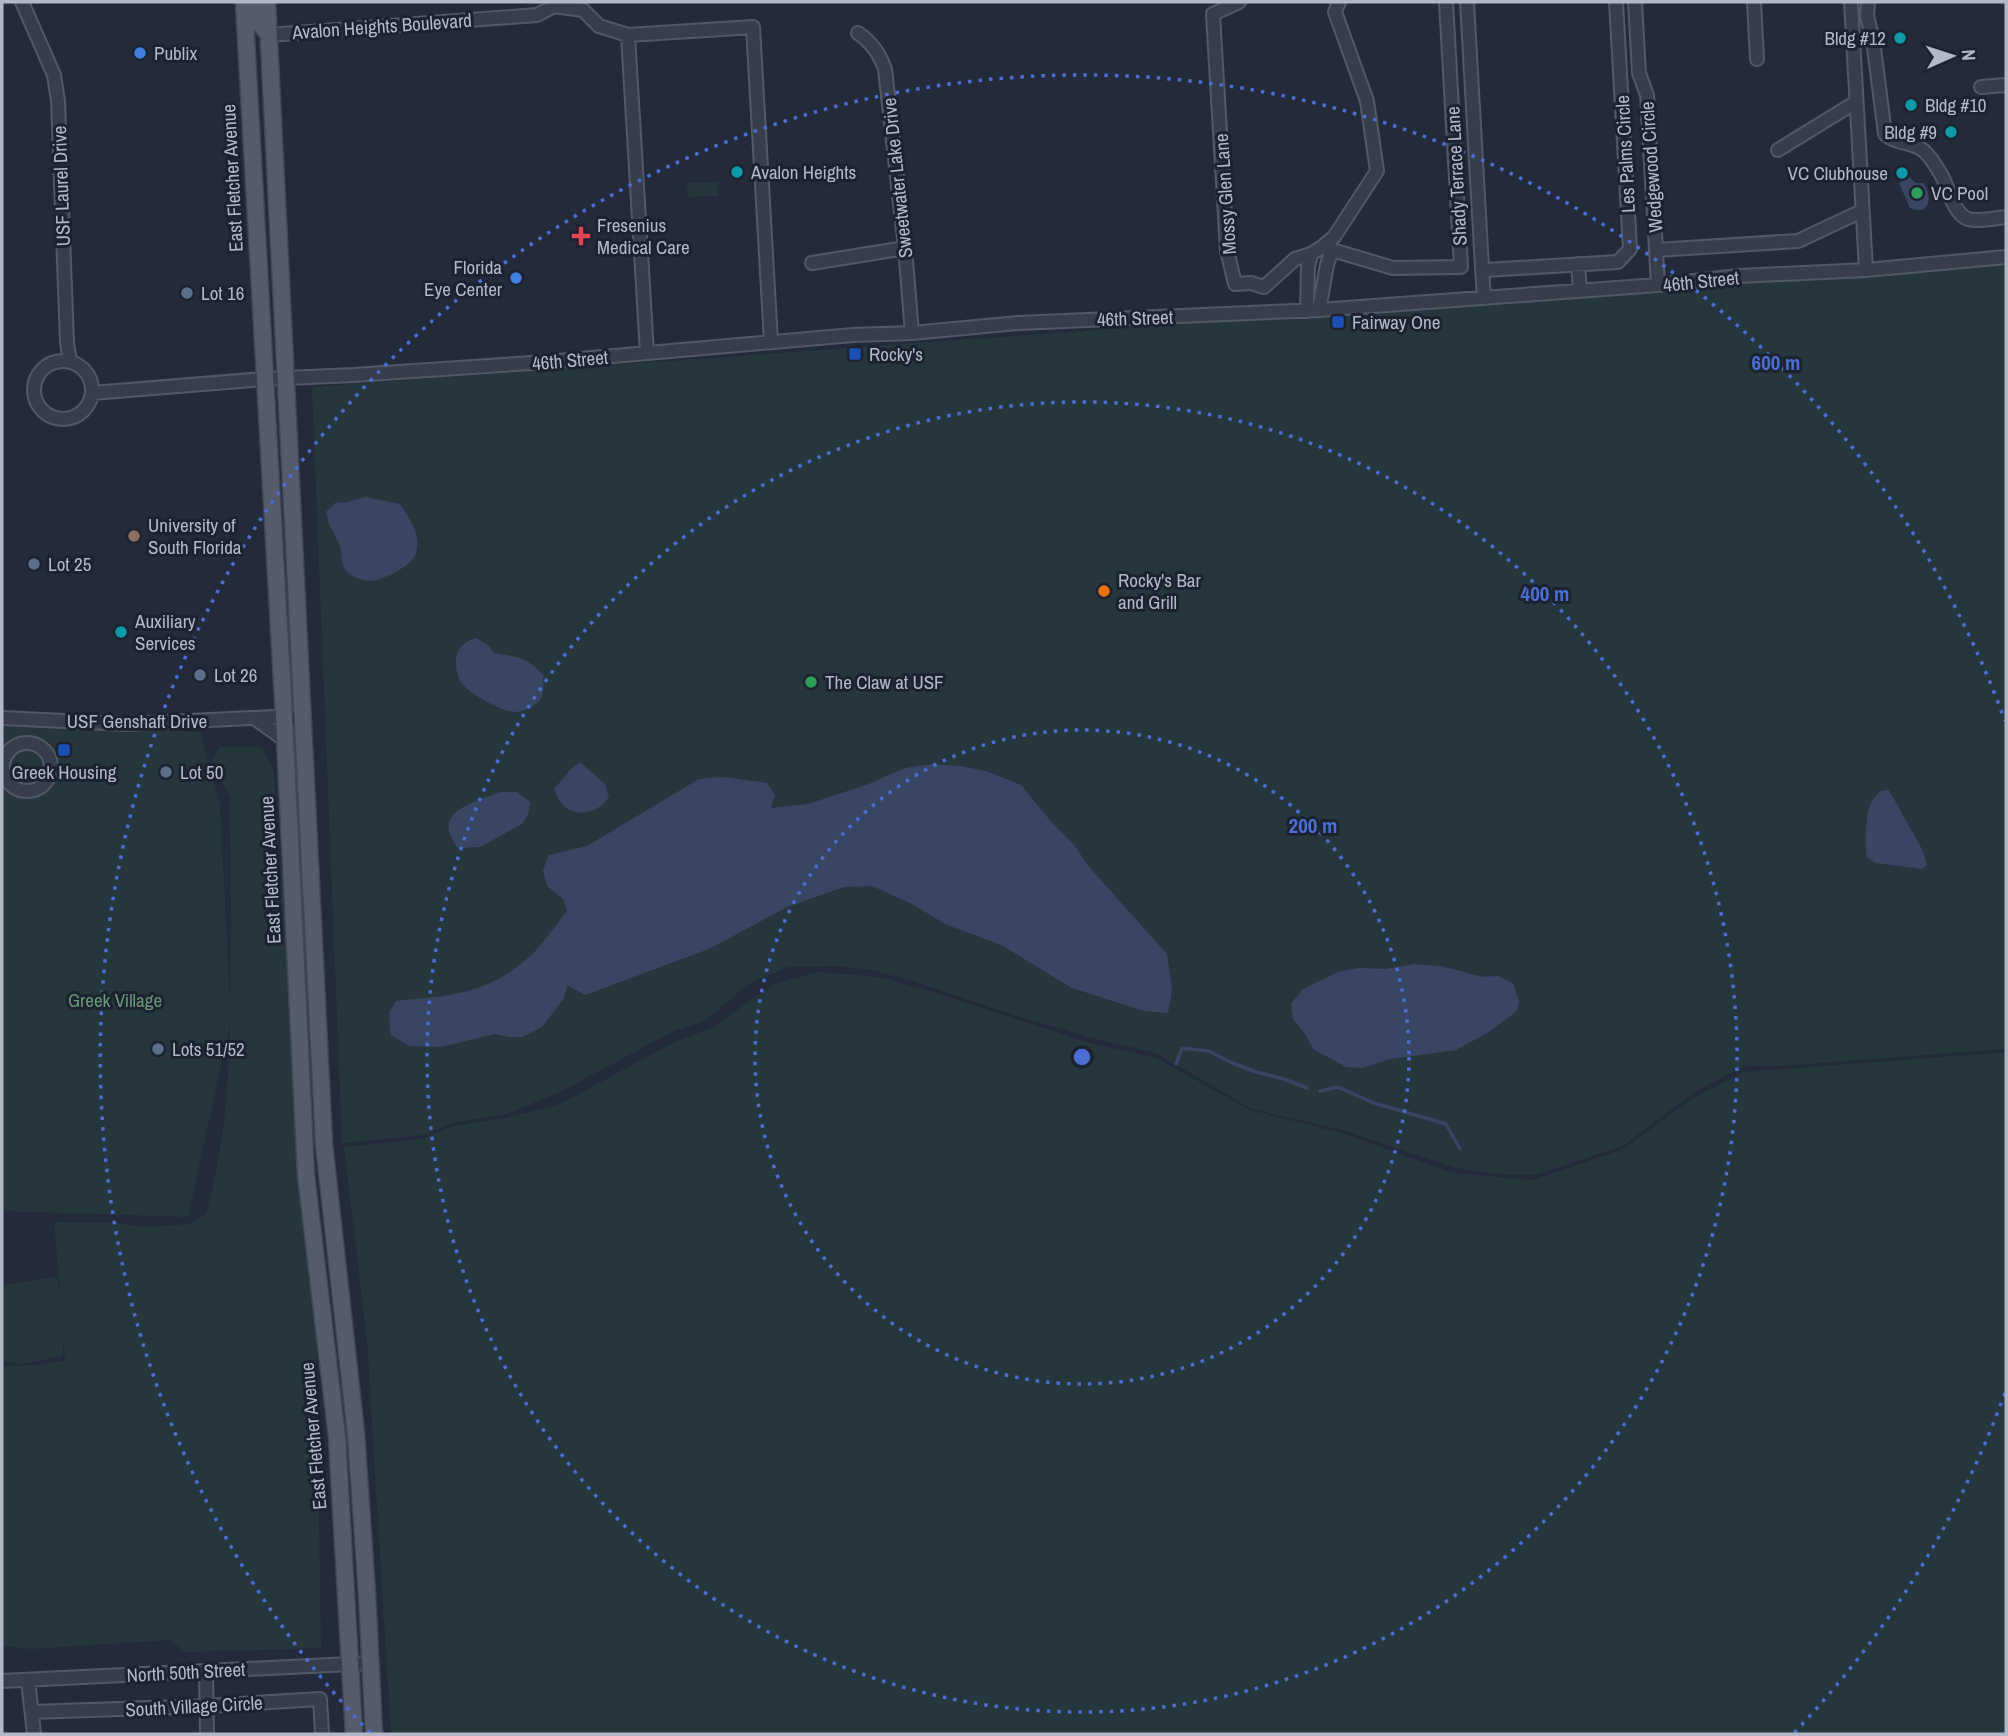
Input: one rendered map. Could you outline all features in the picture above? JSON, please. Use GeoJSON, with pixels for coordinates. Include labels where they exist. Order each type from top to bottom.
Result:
{"type":"FeatureCollection","features":[{"type":"Feature","properties":{"kind":"main road","name":"East Fletcher Avenue"},"geometry":{"type":"LineString","coordinates":[[244,2],[278,717],[285,740],[306,1175],[337,1437],[354,1734]]}},
{"type":"Feature","properties":{"kind":"main road"},"geometry":{"type":"LineString","coordinates":[[256,2],[257,20],[269,35]]}},
{"type":"Feature","properties":{"kind":"main road","name":"East Fletcher Avenue"},"geometry":{"type":"LineString","coordinates":[[267,2],[324,1144],[356,1434],[374,1734]]}},
{"type":"Feature","properties":{"kind":"street","name":"USF Laurel Drive"},"geometry":{"type":"LineString","coordinates":[[22,2],[54,75],[58,101],[67,343],[70,361]]}},
{"type":"Feature","properties":{"kind":"street","name":"Mossy Glen Lane"},"geometry":{"type":"LineString","coordinates":[[1239,2],[1213,14],[1227,250],[1235,284],[1264,287],[1295,259],[1331,249]]}},
{"type":"Feature","properties":{"kind":"street"},"geometry":{"type":"LineString","coordinates":[[1313,310],[1334,237],[1377,172],[1367,101],[1335,12],[1339,2]]}},
{"type":"Feature","properties":{"kind":"street","name":"Shady Terrace Lane"},"geometry":{"type":"LineString","coordinates":[[1331,249],[1393,268],[1461,267],[1446,2]]}},
{"type":"Feature","properties":{"kind":"street"},"geometry":{"type":"LineString","coordinates":[[1467,2],[1484,298]]}},
{"type":"Feature","properties":{"kind":"street","name":"Les Palms Circle"},"geometry":{"type":"LineString","coordinates":[[1482,267],[1486,270],[1618,262],[1630,249],[1616,2]]}},
{"type":"Feature","properties":{"kind":"street","name":"Wedgewood Circle"},"geometry":{"type":"LineString","coordinates":[[1635,2],[1639,73],[1647,95],[1658,285]]}},
{"type":"Feature","properties":{"kind":"street"},"geometry":{"type":"LineString","coordinates":[[1754,2],[1757,60]]}},
{"type":"Feature","properties":{"kind":"street"},"geometry":{"type":"LineString","coordinates":[[1851,2],[1866,270]]}},
{"type":"Feature","properties":{"kind":"street"},"geometry":{"type":"LineString","coordinates":[[1868,2],[1867,16],[1873,40],[1885,134],[1898,143],[1914,145],[1927,155],[1943,177],[1953,202],[1964,217],[1971,220],[2006,217]]}},
{"type":"Feature","properties":{"kind":"street","name":"Avalon Heights Boulevard"},"geometry":{"type":"LineString","coordinates":[[269,35],[537,15],[554,4],[583,10],[599,26],[628,35]]}},
{"type":"Feature","properties":{"kind":"street"},"geometry":{"type":"LineString","coordinates":[[647,353],[628,35],[753,27],[771,342]]}},
{"type":"Feature","properties":{"kind":"street","name":"Sweetwater Lake Drive"},"geometry":{"type":"LineString","coordinates":[[858,33],[876,49],[885,69],[912,333]]}},
{"type":"Feature","properties":{"kind":"street"},"geometry":{"type":"LineString","coordinates":[[1982,87],[2006,85]]}},
{"type":"Feature","properties":{"kind":"street"},"geometry":{"type":"LineString","coordinates":[[1779,150],[1856,102]]}},
{"type":"Feature","properties":{"kind":"street","name":"Wedgewood Circle"},"geometry":{"type":"LineString","coordinates":[[1656,250],[1798,241],[1862,211]]}},
{"type":"Feature","properties":{"kind":"street"},"geometry":{"type":"LineString","coordinates":[[812,263],[905,248]]}},
{"type":"Feature","properties":{"kind":"street"},"geometry":{"type":"LineString","coordinates":[[1311,254],[1308,267],[1313,310]]}},
{"type":"Feature","properties":{"kind":"street","name":"46th Street"},"geometry":{"type":"LineString","coordinates":[[264,379],[546,362],[1018,323],[1313,310],[1658,285],[1739,276],[1866,270],[2006,257]]}},
{"type":"Feature","properties":{"kind":"street"},"geometry":{"type":"LineString","coordinates":[[1578,264],[1580,291]]}},
{"type":"Feature","properties":{"kind":"street"},"geometry":{"type":"LineString","coordinates":[[70,361],[81,366],[88,374],[92,393],[84,410],[77,416],[58,419],[42,411],[34,394],[34,384],[44,367],[52,362],[70,361]]}},
{"type":"Feature","properties":{"kind":"street"},"geometry":{"type":"LineString","coordinates":[[92,393],[264,379]]}},
{"type":"Feature","properties":{"kind":"street","name":"USF Genshaft Drive"},"geometry":{"type":"LineString","coordinates":[[2,718],[127,724],[278,717],[303,720]]}},
{"type":"Feature","properties":{"kind":"street"},"geometry":{"type":"LineString","coordinates":[[254,718],[285,740]]}},
{"type":"Feature","properties":{"kind":"street"},"geometry":{"type":"LineString","coordinates":[[27,719],[27,743]]}},
{"type":"Feature","properties":{"kind":"street","name":"North 50th Street"},"geometry":{"type":"LineString","coordinates":[[2,1681],[371,1663]]}},
{"type":"Feature","properties":{"kind":"street"},"geometry":{"type":"LineString","coordinates":[[206,1671],[207,1734]]}},
{"type":"Feature","properties":{"kind":"street"},"geometry":{"type":"LineString","coordinates":[[28,1680],[34,1734]]}},
{"type":"Feature","properties":{"kind":"street","name":"South Village Circle"},"geometry":{"type":"LineString","coordinates":[[32,1712],[320,1699],[322,1734]]}},
{"type":"Feature","properties":{"kind":"green space"},"geometry":{"type":"Polygon","coordinates":[[[718,182],[718,196],[688,197],[687,183],[718,182]]]}},
{"type":"Feature","properties":{"kind":"green space"},"geometry":{"type":"Polygon","coordinates":[[[2006,264],[2006,1049],[1780,1066],[1744,1066],[1695,1092],[1623,1146],[1534,1175],[1506,1175],[1455,1168],[1342,1130],[1252,1109],[1156,1053],[1088,1037],[1007,1013],[910,980],[871,970],[838,966],[788,967],[748,984],[705,1021],[676,1030],[560,1092],[507,1114],[453,1123],[423,1135],[342,1143],[312,387],[2006,264]]]}},
{"type":"Feature","properties":{"kind":"green space","name":"Greek Village"},"geometry":{"type":"Polygon","coordinates":[[[2,719],[200,732],[220,805],[230,1002],[230,797],[211,763],[220,747],[262,747],[273,768],[316,1330],[321,1648],[185,1652],[170,1640],[31,1649],[2,1646],[2,1366],[42,1365],[65,1360],[63,1336],[63,1356],[21,1364],[2,1361],[2,1285],[57,1277],[60,1291],[54,1222],[119,1223],[142,1227],[191,1224],[206,1214],[217,1168],[224,1120],[230,1024],[188,1217],[2,1211],[2,719]]]}},
{"type":"Feature","properties":{"kind":"green space"},"geometry":{"type":"Polygon","coordinates":[[[817,972],[880,977],[1086,1042],[1157,1058],[1250,1110],[1345,1134],[1453,1173],[1533,1180],[1623,1149],[1693,1098],[1744,1072],[2006,1052],[2006,1734],[391,1734],[367,1340],[344,1147],[422,1139],[453,1126],[506,1118],[558,1105],[675,1042],[711,1028],[775,984],[817,972]]]}},
{"type":"Feature","properties":{"kind":"water","name":"VC Pool"},"geometry":{"type":"Polygon","coordinates":[[[1908,176],[1916,183],[1924,183],[1927,188],[1929,199],[1921,210],[1910,208],[1899,183],[1908,176]]]}},
{"type":"Feature","properties":{"kind":"water"},"geometry":{"type":"Polygon","coordinates":[[[365,497],[400,504],[414,527],[417,540],[416,553],[410,562],[394,573],[374,581],[356,578],[344,568],[340,546],[326,512],[335,503],[365,497]]]}},
{"type":"Feature","properties":{"kind":"water"},"geometry":{"type":"Polygon","coordinates":[[[476,638],[489,646],[494,653],[521,658],[543,675],[543,694],[538,702],[523,711],[509,711],[485,701],[460,681],[456,662],[458,652],[468,641],[476,638]]]}},
{"type":"Feature","properties":{"kind":"water"},"geometry":{"type":"Polygon","coordinates":[[[580,762],[605,784],[609,796],[606,802],[595,810],[581,813],[563,805],[554,789],[580,762]]]}},
{"type":"Feature","properties":{"kind":"water"},"geometry":{"type":"Polygon","coordinates":[[[933,764],[986,771],[1021,785],[1167,954],[1172,990],[1168,1013],[1144,1011],[1072,988],[1001,945],[945,924],[912,904],[872,886],[844,887],[787,907],[709,949],[585,995],[567,985],[564,998],[542,1027],[522,1037],[495,1034],[441,1047],[409,1046],[391,1035],[389,1013],[396,1001],[450,995],[482,987],[513,970],[539,947],[567,911],[563,899],[547,886],[543,870],[549,855],[587,846],[699,779],[722,777],[767,783],[775,795],[771,808],[808,804],[866,785],[905,768],[933,764]]]}},
{"type":"Feature","properties":{"kind":"water"},"geometry":{"type":"Polygon","coordinates":[[[1889,790],[1923,851],[1927,865],[1922,869],[1876,863],[1867,857],[1866,831],[1870,805],[1881,791],[1889,790]]]}},
{"type":"Feature","properties":{"kind":"water"},"geometry":{"type":"Polygon","coordinates":[[[500,792],[517,792],[530,802],[528,815],[522,824],[480,847],[458,848],[450,835],[452,817],[458,810],[500,792]]]}},
{"type":"Feature","properties":{"kind":"water"},"geometry":{"type":"Polygon","coordinates":[[[1414,964],[1441,966],[1483,977],[1498,976],[1513,983],[1519,1002],[1517,1011],[1489,1032],[1456,1050],[1390,1059],[1363,1068],[1346,1067],[1313,1049],[1293,1019],[1291,1004],[1303,989],[1340,971],[1360,968],[1385,969],[1414,964]]]}},
{"type":"Feature","properties":{"kind":"waterway"},"geometry":{"type":"LineString","coordinates":[[1176,1064],[1182,1048],[1209,1051],[1256,1072],[1307,1088]]}},
{"type":"Feature","properties":{"kind":"waterway"},"geometry":{"type":"LineString","coordinates":[[1320,1091],[1338,1087],[1374,1103],[1446,1124],[1460,1149]]}},
{"type":"Feature","properties":{"kind":"place","name":"Bldg #12"},"geometry":{"type":"Point","coordinates":[1900,38]}},
{"type":"Feature","properties":{"kind":"place","name":"Publix"},"geometry":{"type":"Point","coordinates":[140,53]}},
{"type":"Feature","properties":{"kind":"place","name":"Bldg #10"},"geometry":{"type":"Point","coordinates":[1911,105]}},
{"type":"Feature","properties":{"kind":"place","name":"Bldg #9"},"geometry":{"type":"Point","coordinates":[1951,132]}},
{"type":"Feature","properties":{"kind":"place","name":"Avalon Heights"},"geometry":{"type":"Point","coordinates":[737,172]}},
{"type":"Feature","properties":{"kind":"place","name":"VC Clubhouse"},"geometry":{"type":"Point","coordinates":[1902,173]}},
{"type":"Feature","properties":{"kind":"place","name":"VC Pool"},"geometry":{"type":"Point","coordinates":[1917,193]}},
{"type":"Feature","properties":{"kind":"place","name":"Fresenius Medical Care"},"geometry":{"type":"Point","coordinates":[581,236]}},
{"type":"Feature","properties":{"kind":"place","name":"Florida Eye Center"},"geometry":{"type":"Point","coordinates":[516,278]}},
{"type":"Feature","properties":{"kind":"place","name":"Lot 16"},"geometry":{"type":"Point","coordinates":[187,293]}},
{"type":"Feature","properties":{"kind":"place","name":"Fairway One"},"geometry":{"type":"Point","coordinates":[1338,322]}},
{"type":"Feature","properties":{"kind":"place","name":"Rocky's"},"geometry":{"type":"Point","coordinates":[855,354]}},
{"type":"Feature","properties":{"kind":"place","name":"University of South Florida"},"geometry":{"type":"Point","coordinates":[134,536]}},
{"type":"Feature","properties":{"kind":"place","name":"Lot 25"},"geometry":{"type":"Point","coordinates":[34,564]}},
{"type":"Feature","properties":{"kind":"place","name":"Rocky's Bar and Grill"},"geometry":{"type":"Point","coordinates":[1104,591]}},
{"type":"Feature","properties":{"kind":"place","name":"Auxiliary Services"},"geometry":{"type":"Point","coordinates":[121,632]}},
{"type":"Feature","properties":{"kind":"place","name":"Lot 26"},"geometry":{"type":"Point","coordinates":[200,675]}},
{"type":"Feature","properties":{"kind":"place","name":"The Claw at USF"},"geometry":{"type":"Point","coordinates":[811,682]}},
{"type":"Feature","properties":{"kind":"place","name":"Greek Housing"},"geometry":{"type":"Point","coordinates":[64,750]}},
{"type":"Feature","properties":{"kind":"place","name":"Lot 50"},"geometry":{"type":"Point","coordinates":[166,772]}},
{"type":"Feature","properties":{"kind":"place","name":"Lots 51/52"},"geometry":{"type":"Point","coordinates":[158,1049]}}]}
